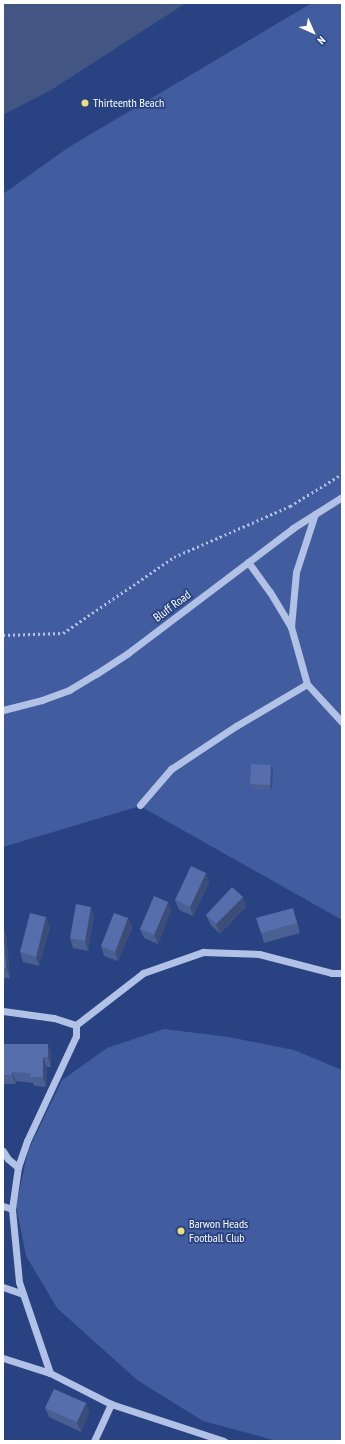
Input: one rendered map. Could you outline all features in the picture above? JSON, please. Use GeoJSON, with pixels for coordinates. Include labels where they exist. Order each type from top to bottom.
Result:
{"type":"FeatureCollection","features":[{"type":"Feature","properties":{"kind":"street","name":"Bluff Road"},"geometry":{"type":"LineString","coordinates":[[3,710],[42,700],[62,692],[96,674],[128,653],[314,514],[342,496]]}},
{"type":"Feature","properties":{"kind":"street"},"geometry":{"type":"LineString","coordinates":[[291,627],[296,572],[314,514]]}},
{"type":"Feature","properties":{"kind":"street"},"geometry":{"type":"LineString","coordinates":[[248,562],[270,592],[291,627],[307,684],[342,722]]}},
{"type":"Feature","properties":{"kind":"street"},"geometry":{"type":"LineString","coordinates":[[140,806],[171,769],[236,726],[307,684]]}},
{"type":"Feature","properties":{"kind":"street"},"geometry":{"type":"LineString","coordinates":[[76,1025],[143,974],[203,952],[259,954],[332,973],[342,973]]}},
{"type":"Feature","properties":{"kind":"street"},"geometry":{"type":"LineString","coordinates":[[3,1011],[54,1018],[76,1025]]}},
{"type":"Feature","properties":{"kind":"street"},"geometry":{"type":"LineString","coordinates":[[50,1373],[19,1282],[12,1210],[18,1167],[27,1141],[76,1036],[76,1025]]}},
{"type":"Feature","properties":{"kind":"street"},"geometry":{"type":"LineString","coordinates":[[3,1151],[8,1159],[18,1167]]}},
{"type":"Feature","properties":{"kind":"street"},"geometry":{"type":"LineString","coordinates":[[3,1206],[12,1210]]}},
{"type":"Feature","properties":{"kind":"street"},"geometry":{"type":"LineString","coordinates":[[3,1286],[23,1294]]}},
{"type":"Feature","properties":{"kind":"street"},"geometry":{"type":"LineString","coordinates":[[3,1358],[50,1373],[111,1404],[224,1441]]}},
{"type":"Feature","properties":{"kind":"street"},"geometry":{"type":"LineString","coordinates":[[94,1441],[111,1404]]}},
{"type":"Feature","properties":{"kind":"path"},"geometry":{"type":"LineString","coordinates":[[3,635],[63,633],[174,557],[290,506],[342,474]]}},
{"type":"Feature","properties":{"kind":"shaded area"},"geometry":{"type":"Polygon","coordinates":[[[3,3],[186,3],[51,90],[3,115],[3,3]]]}},
{"type":"Feature","properties":{"kind":"shaded area"},"geometry":{"type":"Polygon","coordinates":[[[312,3],[342,3],[342,920],[140,806],[3,847],[3,194],[69,147],[312,3]]]}},
{"type":"Feature","properties":{"kind":"shaded area","name":"Barwon Heads Football Club"},"geometry":{"type":"Polygon","coordinates":[[[164,1029],[229,1037],[294,1050],[342,1070],[342,1441],[277,1441],[203,1421],[137,1380],[57,1308],[26,1256],[16,1206],[28,1151],[62,1080],[107,1048],[164,1029]]]}},
{"type":"Feature","properties":{"kind":"building"},"geometry":{"type":"Polygon","coordinates":[[[251,764],[271,765],[270,785],[250,784],[251,764]]]}},
{"type":"Feature","properties":{"kind":"building"},"geometry":{"type":"Polygon","coordinates":[[[191,866],[206,873],[190,907],[175,900],[191,866]]]}},
{"type":"Feature","properties":{"kind":"building"},"geometry":{"type":"Polygon","coordinates":[[[232,887],[243,897],[216,924],[206,915],[232,887]]]}},
{"type":"Feature","properties":{"kind":"building"},"geometry":{"type":"Polygon","coordinates":[[[154,896],[168,902],[154,935],[140,929],[154,896]]]}},
{"type":"Feature","properties":{"kind":"building"},"geometry":{"type":"Polygon","coordinates":[[[76,904],[91,907],[85,941],[70,938],[76,904]]]}},
{"type":"Feature","properties":{"kind":"building"},"geometry":{"type":"Polygon","coordinates":[[[293,908],[297,923],[261,933],[256,918],[293,908]]]}},
{"type":"Feature","properties":{"kind":"building"},"geometry":{"type":"Polygon","coordinates":[[[30,913],[46,917],[36,957],[20,952],[30,913]]]}},
{"type":"Feature","properties":{"kind":"building"},"geometry":{"type":"Polygon","coordinates":[[[114,913],[128,918],[115,952],[101,946],[114,913]]]}},
{"type":"Feature","properties":{"kind":"building"},"geometry":{"type":"Polygon","coordinates":[[[3,929],[6,968],[3,968],[3,929]]]}},
{"type":"Feature","properties":{"kind":"building"},"geometry":{"type":"Polygon","coordinates":[[[3,1044],[48,1044],[48,1057],[43,1057],[43,1077],[30,1077],[31,1073],[12,1072],[12,1075],[3,1075],[3,1044]]]}},
{"type":"Feature","properties":{"kind":"building"},"geometry":{"type":"Polygon","coordinates":[[[54,1389],[86,1403],[77,1422],[45,1408],[54,1389]]]}},
{"type":"Feature","properties":{"kind":"place","name":"Thirteenth Beach"},"geometry":{"type":"Point","coordinates":[85,103]}},
{"type":"Feature","properties":{"kind":"place","name":"Barwon Heads Football Club"},"geometry":{"type":"Point","coordinates":[181,1231]}}]}
